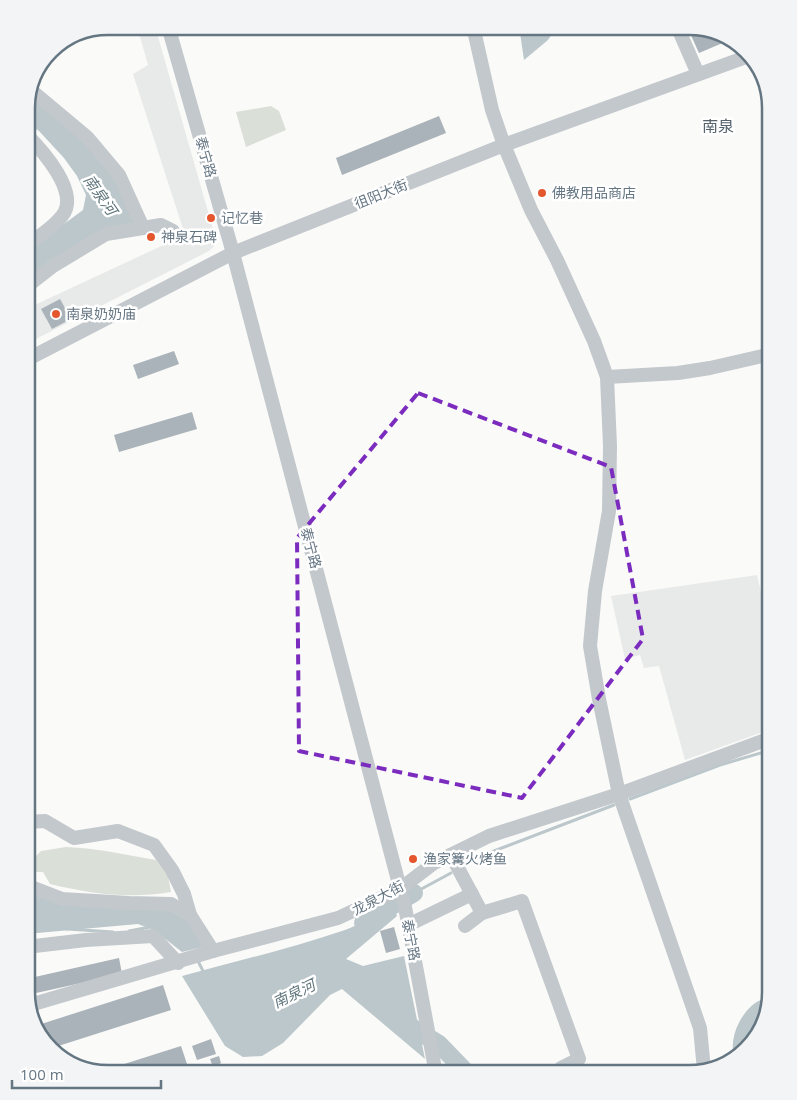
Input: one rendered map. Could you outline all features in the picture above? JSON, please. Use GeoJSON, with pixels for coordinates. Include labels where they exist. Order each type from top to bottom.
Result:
{"type":"FeatureCollection","features":[{"type":"Feature","properties":{"kind":"street","name":"泰宁路"},"geometry":{"type":"LineString","coordinates":[[171,35],[233,253],[405,907],[435,1065]]}},
{"type":"Feature","properties":{"kind":"street"},"geometry":{"type":"LineString","coordinates":[[475,35],[492,110],[504,145],[531,210],[557,260],[594,341],[607,377],[610,446],[609,511],[595,591],[590,646],[619,794],[700,1028],[703,1064]]}},
{"type":"Feature","properties":{"kind":"street"},"geometry":{"type":"LineString","coordinates":[[681,35],[698,74]]}},
{"type":"Feature","properties":{"kind":"street","name":"徂阳大街"},"geometry":{"type":"LineString","coordinates":[[35,355],[233,253],[504,145],[743,58]]}},
{"type":"Feature","properties":{"kind":"street"},"geometry":{"type":"LineString","coordinates":[[36,94],[88,137],[119,175],[143,228]]}},
{"type":"Feature","properties":{"kind":"street"},"geometry":{"type":"LineString","coordinates":[[35,145],[60,176],[68,200],[63,216],[35,239]]}},
{"type":"Feature","properties":{"kind":"street"},"geometry":{"type":"LineString","coordinates":[[35,280],[52,266],[106,234],[127,229],[161,226],[172,231]]}},
{"type":"Feature","properties":{"kind":"street"},"geometry":{"type":"LineString","coordinates":[[607,377],[678,373],[762,356]]}},
{"type":"Feature","properties":{"kind":"street","name":"龙泉大街"},"geometry":{"type":"LineString","coordinates":[[36,1003],[213,951],[338,918],[400,889],[434,863],[489,836],[619,794],[762,741]]}},
{"type":"Feature","properties":{"kind":"street"},"geometry":{"type":"LineString","coordinates":[[35,822],[45,822],[74,838],[118,831],[154,845],[172,870],[184,894],[190,915],[213,951]]}},
{"type":"Feature","properties":{"kind":"street"},"geometry":{"type":"LineString","coordinates":[[451,855],[482,913]]}},
{"type":"Feature","properties":{"kind":"street"},"geometry":{"type":"LineString","coordinates":[[35,888],[62,899],[171,904],[190,915]]}},
{"type":"Feature","properties":{"kind":"street"},"geometry":{"type":"LineString","coordinates":[[408,925],[472,894]]}},
{"type":"Feature","properties":{"kind":"street"},"geometry":{"type":"LineString","coordinates":[[466,926],[482,913],[522,901],[579,1058],[566,1065]]}},
{"type":"Feature","properties":{"kind":"street"},"geometry":{"type":"LineString","coordinates":[[35,946],[86,940],[153,936],[178,962]]}},
{"type":"Feature","properties":{"kind":"highlighted area"},"geometry":{"type":"Polygon","coordinates":[[[418,393],[611,467],[643,639],[522,798],[299,751],[297,538],[418,393]]]}},
{"type":"Feature","properties":{"kind":"shaded area"},"geometry":{"type":"Polygon","coordinates":[[[140,35],[158,35],[217,243],[209,251],[35,339],[35,305],[185,235],[133,74],[148,65],[140,35]]]}},
{"type":"Feature","properties":{"kind":"shaded area"},"geometry":{"type":"Polygon","coordinates":[[[271,106],[279,111],[286,130],[246,147],[236,112],[271,106]]]}},
{"type":"Feature","properties":{"kind":"shaded area"},"geometry":{"type":"Polygon","coordinates":[[[757,575],[762,596],[762,732],[685,760],[659,666],[644,668],[640,655],[625,659],[611,596],[757,575]]]}},
{"type":"Feature","properties":{"kind":"shaded area"},"geometry":{"type":"Polygon","coordinates":[[[66,847],[100,850],[156,860],[168,876],[171,892],[141,895],[110,894],[50,884],[43,872],[35,872],[35,857],[41,851],[66,847]]]}},
{"type":"Feature","properties":{"kind":"water"},"geometry":{"type":"Polygon","coordinates":[[[520,35],[551,35],[548,40],[524,60],[520,35]]]}},
{"type":"Feature","properties":{"kind":"water"},"geometry":{"type":"Polygon","coordinates":[[[36,98],[46,105],[117,177],[138,223],[35,276],[35,245],[83,210],[86,195],[77,176],[64,158],[35,128],[36,98]]]}},
{"type":"Feature","properties":{"kind":"water"},"geometry":{"type":"Polygon","coordinates":[[[35,894],[169,907],[185,915],[207,946],[182,952],[154,930],[138,924],[35,933],[35,894]]]}},
{"type":"Feature","properties":{"kind":"water"},"geometry":{"type":"Polygon","coordinates":[[[394,908],[397,916],[346,959],[363,966],[404,956],[425,1059],[342,989],[330,995],[283,1043],[262,1056],[243,1057],[225,1046],[182,976],[325,937],[351,928],[394,908]]]}},
{"type":"Feature","properties":{"kind":"building"},"geometry":{"type":"Polygon","coordinates":[[[691,35],[708,37],[722,43],[699,53],[691,35]]]}},
{"type":"Feature","properties":{"kind":"building"},"geometry":{"type":"Polygon","coordinates":[[[439,116],[446,133],[342,175],[336,158],[439,116]]]}},
{"type":"Feature","properties":{"kind":"building","name":"南泉奶奶庙"},"geometry":{"type":"Polygon","coordinates":[[[60,299],[71,319],[52,329],[41,309],[60,299]]]}},
{"type":"Feature","properties":{"kind":"building"},"geometry":{"type":"Polygon","coordinates":[[[174,351],[179,364],[138,379],[133,365],[174,351]]]}},
{"type":"Feature","properties":{"kind":"building"},"geometry":{"type":"Polygon","coordinates":[[[192,412],[197,429],[119,452],[114,435],[192,412]]]}},
{"type":"Feature","properties":{"kind":"building"},"geometry":{"type":"Polygon","coordinates":[[[394,927],[400,949],[386,953],[380,931],[394,927]]]}},
{"type":"Feature","properties":{"kind":"building"},"geometry":{"type":"Polygon","coordinates":[[[119,958],[122,974],[35,993],[35,977],[119,958]]]}},
{"type":"Feature","properties":{"kind":"building"},"geometry":{"type":"Polygon","coordinates":[[[163,985],[171,1010],[58,1046],[50,1037],[43,1024],[163,985]]]}},
{"type":"Feature","properties":{"kind":"building"},"geometry":{"type":"Polygon","coordinates":[[[211,1039],[216,1054],[197,1060],[192,1046],[211,1039]]]}},
{"type":"Feature","properties":{"kind":"building"},"geometry":{"type":"Polygon","coordinates":[[[181,1046],[187,1065],[121,1065],[181,1046]]]}},
{"type":"Feature","properties":{"kind":"building"},"geometry":{"type":"Polygon","coordinates":[[[219,1056],[221,1063],[212,1065],[210,1059],[219,1056]]]}},
{"type":"Feature","properties":{"kind":"waterway"},"geometry":{"type":"LineString","coordinates":[[630,799],[720,765],[762,753]]}},
{"type":"Feature","properties":{"kind":"waterway"},"geometry":{"type":"LineString","coordinates":[[466,865],[486,854],[614,805]]}},
{"type":"Feature","properties":{"kind":"waterway"},"geometry":{"type":"LineString","coordinates":[[414,893],[451,873]]}},
{"type":"Feature","properties":{"kind":"waterway"},"geometry":{"type":"LineString","coordinates":[[363,923],[414,893]]}},
{"type":"Feature","properties":{"kind":"waterway","name":"南泉河"},"geometry":{"type":"LineString","coordinates":[[129,931],[150,927]]}},
{"type":"Feature","properties":{"kind":"waterway","name":"南泉河"},"geometry":{"type":"LineString","coordinates":[[67,929],[113,932]]}},
{"type":"Feature","properties":{"kind":"waterway","name":"南泉河"},"geometry":{"type":"LineString","coordinates":[[197,959],[204,973]]}},
{"type":"Feature","properties":{"kind":"waterway","name":"南泉河"},"geometry":{"type":"LineString","coordinates":[[742,1042],[748,1025],[760,1011]]}},
{"type":"Feature","properties":{"kind":"waterway","name":"南泉河"},"geometry":{"type":"LineString","coordinates":[[400,1019],[439,1044],[459,1065]]}},
{"type":"Feature","properties":{"kind":"place","name":"佛教用品商店"},"geometry":{"type":"Point","coordinates":[542,193]}},
{"type":"Feature","properties":{"kind":"place","name":"记忆巷"},"geometry":{"type":"Point","coordinates":[211,218]}},
{"type":"Feature","properties":{"kind":"place","name":"神泉石碑"},"geometry":{"type":"Point","coordinates":[151,237]}},
{"type":"Feature","properties":{"kind":"place","name":"南泉奶奶庙"},"geometry":{"type":"Point","coordinates":[56,314]}},
{"type":"Feature","properties":{"kind":"place","name":"渔家篝火烤鱼"},"geometry":{"type":"Point","coordinates":[413,859]}},
{"type":"Feature","properties":{"kind":"district","name":"南泉"},"geometry":{"type":"Point","coordinates":[718,126]}}]}
